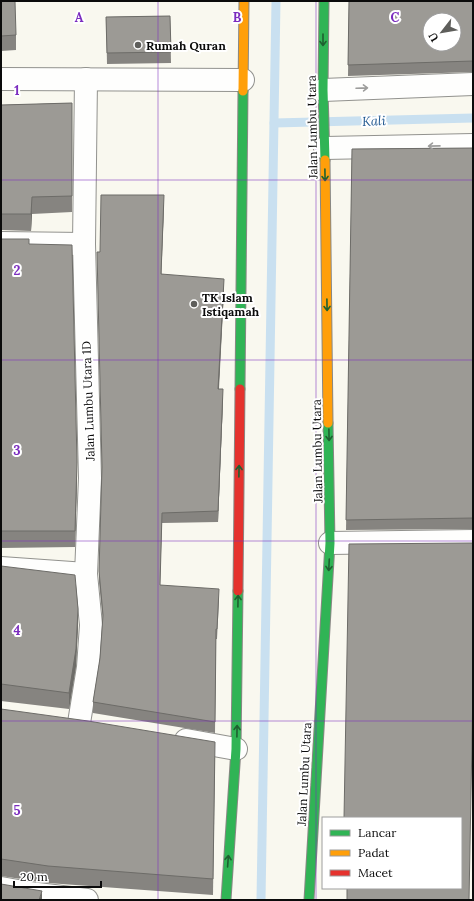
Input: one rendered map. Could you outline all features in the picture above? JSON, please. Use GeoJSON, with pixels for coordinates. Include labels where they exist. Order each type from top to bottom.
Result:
{"type":"FeatureCollection","features":[{"type":"Feature","properties":{"kind":"street"},"geometry":{"type":"LineString","coordinates":[[226,900],[236,749],[244,1]]}},
{"type":"Feature","properties":{"kind":"street","name":"Jalan Lumbu Utara"},"geometry":{"type":"LineString","coordinates":[[309,900],[330,543],[324,1]]}},
{"type":"Feature","properties":{"kind":"street"},"geometry":{"type":"LineString","coordinates":[[1,79],[243,80]]}},
{"type":"Feature","properties":{"kind":"street","name":"Jalan Lumbu Utara 1D"},"geometry":{"type":"LineString","coordinates":[[79,723],[88,667],[91,625],[86,574],[90,478],[84,244],[86,79]]}},
{"type":"Feature","properties":{"kind":"street"},"geometry":{"type":"LineString","coordinates":[[324,99],[473,84]]}},
{"type":"Feature","properties":{"kind":"street"},"geometry":{"type":"LineString","coordinates":[[325,142],[473,145]]}},
{"type":"Feature","properties":{"kind":"street"},"geometry":{"type":"LineString","coordinates":[[1,243],[84,244]]}},
{"type":"Feature","properties":{"kind":"street"},"geometry":{"type":"LineString","coordinates":[[330,543],[473,541]]}},
{"type":"Feature","properties":{"kind":"street"},"geometry":{"type":"LineString","coordinates":[[1,568],[86,574]]}},
{"type":"Feature","properties":{"kind":"street"},"geometry":{"type":"LineString","coordinates":[[56,720],[101,726]]}},
{"type":"Feature","properties":{"kind":"street"},"geometry":{"type":"LineString","coordinates":[[167,736],[236,749]]}},
{"type":"Feature","properties":{"kind":"street"},"geometry":{"type":"LineString","coordinates":[[1,888],[87,900]]}},
{"type":"Feature","properties":{"kind":"building"},"geometry":{"type":"Polygon","coordinates":[[[1,1],[15,1],[16,35],[1,36],[1,1]]]}},
{"type":"Feature","properties":{"kind":"building"},"geometry":{"type":"Polygon","coordinates":[[[349,1],[473,1],[473,61],[348,65],[349,1]]]}},
{"type":"Feature","properties":{"kind":"building","name":"Rumah Quran"},"geometry":{"type":"Polygon","coordinates":[[[170,16],[171,52],[107,53],[106,17],[170,16]]]}},
{"type":"Feature","properties":{"kind":"building"},"geometry":{"type":"Polygon","coordinates":[[[72,103],[72,196],[32,197],[31,214],[1,214],[1,105],[72,103]]]}},
{"type":"Feature","properties":{"kind":"building"},"geometry":{"type":"Polygon","coordinates":[[[473,148],[473,518],[346,520],[352,149],[473,148]]]}},
{"type":"Feature","properties":{"kind":"building"},"geometry":{"type":"Polygon","coordinates":[[[101,195],[164,195],[161,274],[224,279],[218,389],[223,389],[218,511],[162,513],[160,585],[219,589],[216,629],[215,722],[93,702],[100,658],[103,615],[99,571],[102,467],[97,252],[100,252],[101,195]]]}},
{"type":"Feature","properties":{"kind":"building"},"geometry":{"type":"Polygon","coordinates":[[[1,239],[29,239],[29,244],[72,245],[77,462],[75,531],[1,531],[1,239]]]}},
{"type":"Feature","properties":{"kind":"building"},"geometry":{"type":"Polygon","coordinates":[[[473,543],[473,686],[469,900],[347,900],[347,889],[462,889],[462,817],[344,817],[349,544],[473,543]]]}},
{"type":"Feature","properties":{"kind":"building"},"geometry":{"type":"Polygon","coordinates":[[[1,566],[75,575],[78,609],[76,649],[69,693],[1,684],[1,566]]]}},
{"type":"Feature","properties":{"kind":"building"},"geometry":{"type":"Polygon","coordinates":[[[1,709],[88,721],[215,742],[213,879],[48,866],[1,859],[1,709]]]}},
{"type":"Feature","properties":{"kind":"building"},"geometry":{"type":"Polygon","coordinates":[[[1,884],[42,891],[39,900],[1,900],[1,884]]]}},
{"type":"Feature","properties":{"kind":"waterway"},"geometry":{"type":"LineString","coordinates":[[261,900],[276,1]]}},
{"type":"Feature","properties":{"kind":"waterway","name":"Kali"},"geometry":{"type":"LineString","coordinates":[[274,123],[473,118]]}},
{"type":"Feature","properties":{"kind":"traffic: fast"},"geometry":{"type":"LineString","coordinates":[[324,1],[323,90],[325,160]]}},
{"type":"Feature","properties":{"kind":"traffic: fast"},"geometry":{"type":"LineString","coordinates":[[240,389],[243,91]]}},
{"type":"Feature","properties":{"kind":"traffic: fast"},"geometry":{"type":"LineString","coordinates":[[309,900],[330,543],[328,423]]}},
{"type":"Feature","properties":{"kind":"traffic: fast"},"geometry":{"type":"LineString","coordinates":[[226,900],[236,749],[238,591]]}},
{"type":"Feature","properties":{"kind":"traffic: slow"},"geometry":{"type":"LineString","coordinates":[[243,91],[244,1]]}},
{"type":"Feature","properties":{"kind":"traffic: slow"},"geometry":{"type":"LineString","coordinates":[[325,160],[328,423]]}},
{"type":"Feature","properties":{"kind":"traffic: jam"},"geometry":{"type":"LineString","coordinates":[[238,591],[240,389]]}},
{"type":"Feature","properties":{"kind":"place","name":"Rumah Quran"},"geometry":{"type":"Point","coordinates":[138,45]}},
{"type":"Feature","properties":{"kind":"place","name":"TK Islam Istiqamah"},"geometry":{"type":"Point","coordinates":[194,304]}}]}
